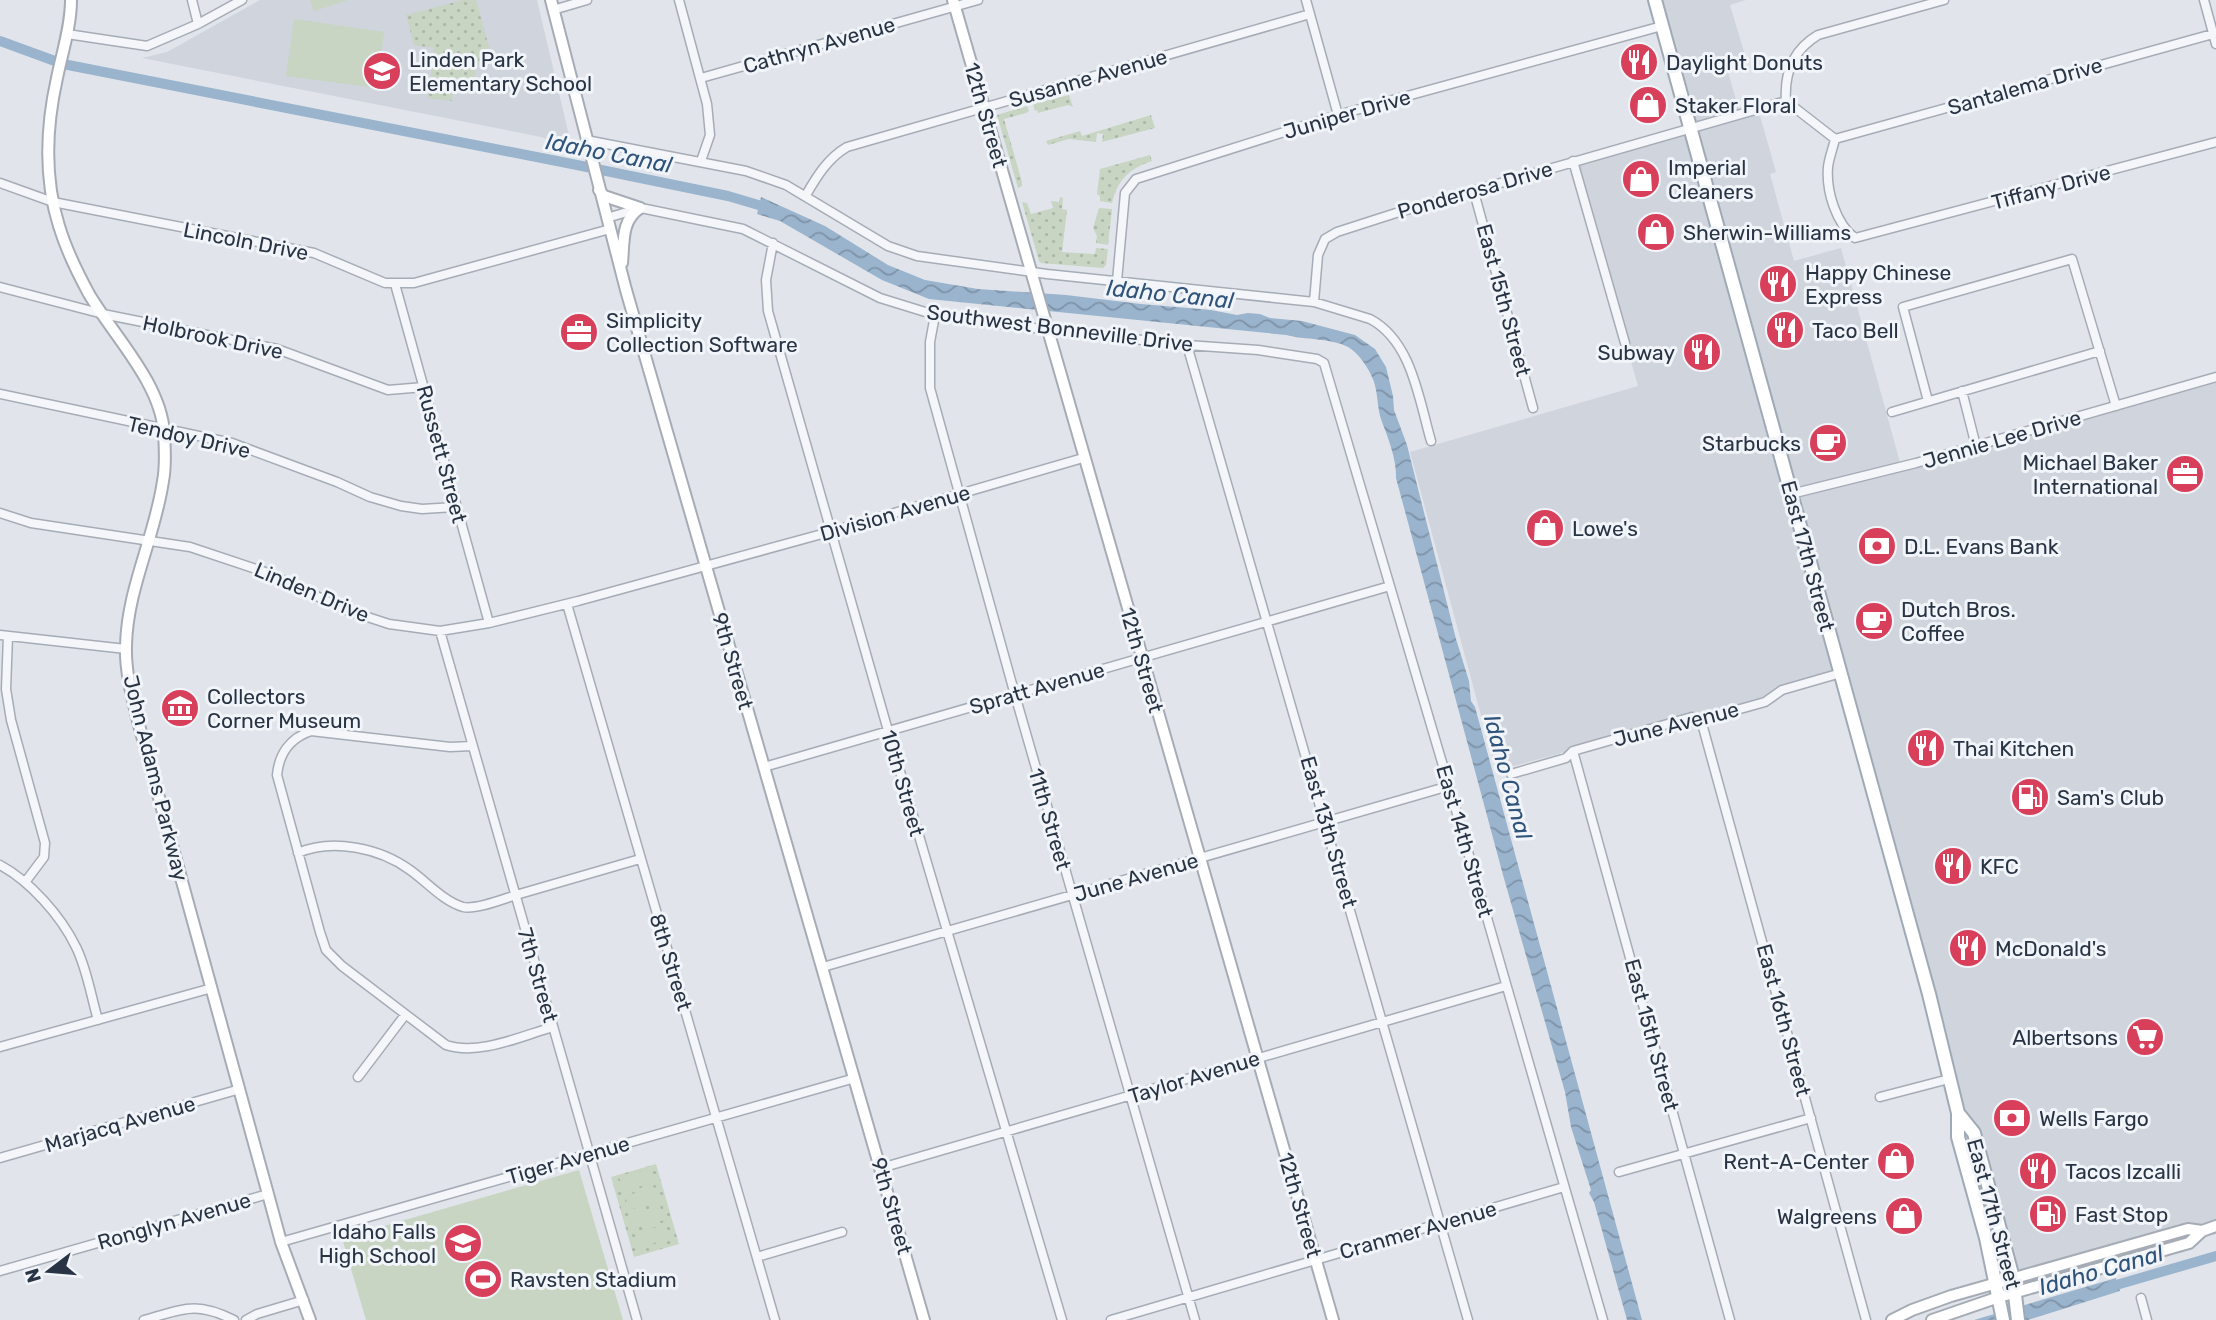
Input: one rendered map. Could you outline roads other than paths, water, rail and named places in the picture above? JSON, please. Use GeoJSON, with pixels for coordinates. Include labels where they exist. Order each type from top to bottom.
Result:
{"type":"FeatureCollection","features":[{"type":"Feature","properties":{"kind":"main road","name":"East 17th Street"},"geometry":{"type":"LineString","coordinates":[[1655,0],[1929,994],[1958,1113],[1958,1137],[1996,1283],[2002,1317]]}},
{"type":"Feature","properties":{"kind":"main road","name":"East 17th Street"},"geometry":{"type":"LineString","coordinates":[[1958,1113],[1974,1133],[2013,1278],[2018,1320]]}},
{"type":"Feature","properties":{"kind":"street","name":"John Adams Parkway"},"geometry":{"type":"LineString","coordinates":[[71,0],[48,134],[53,202],[72,260],[90,295],[152,393],[164,430],[164,479],[133,592],[125,649],[129,680],[281,1242],[310,1320]]}},
{"type":"Feature","properties":{"kind":"street"},"geometry":{"type":"LineString","coordinates":[[192,0],[198,24]]}},
{"type":"Feature","properties":{"kind":"street"},"geometry":{"type":"LineString","coordinates":[[67,34],[147,46],[198,24],[242,0]]}},
{"type":"Feature","properties":{"kind":"street"},"geometry":{"type":"LineString","coordinates":[[552,5],[587,0]]}},
{"type":"Feature","properties":{"kind":"street"},"geometry":{"type":"LineString","coordinates":[[679,0],[707,104],[710,135],[701,161]]}},
{"type":"Feature","properties":{"kind":"street","name":"Cathryn Avenue"},"geometry":{"type":"LineString","coordinates":[[701,78],[954,3],[978,0]]}},
{"type":"Feature","properties":{"kind":"street"},"geometry":{"type":"LineString","coordinates":[[1306,0],[1338,115]]}},
{"type":"Feature","properties":{"kind":"street"},"geometry":{"type":"LineString","coordinates":[[1835,139],[1786,101],[1786,76],[1801,48],[1811,39],[1837,30],[1944,0]]}},
{"type":"Feature","properties":{"kind":"street"},"geometry":{"type":"LineString","coordinates":[[2204,0],[2216,44]]}},
{"type":"Feature","properties":{"kind":"street","name":"12th Street"},"geometry":{"type":"LineString","coordinates":[[954,3],[1333,1320]]}},
{"type":"Feature","properties":{"kind":"street","name":"9th Street"},"geometry":{"type":"LineString","coordinates":[[552,5],[621,271],[924,1320]]}},
{"type":"Feature","properties":{"kind":"street","name":"Susanne Avenue"},"geometry":{"type":"LineString","coordinates":[[806,195],[823,168],[836,153],[847,146],[1310,14]]}},
{"type":"Feature","properties":{"kind":"street","name":"Juniper Drive"},"geometry":{"type":"LineString","coordinates":[[1117,281],[1125,193],[1136,179],[1338,115],[1662,26]]}},
{"type":"Feature","properties":{"kind":"street","name":"Santalema Drive"},"geometry":{"type":"LineString","coordinates":[[1835,139],[2215,34]]}},
{"type":"Feature","properties":{"kind":"street","name":"Ponderosa Drive"},"geometry":{"type":"LineString","coordinates":[[1314,302],[1318,255],[1325,239],[1337,232],[1786,101]]}},
{"type":"Feature","properties":{"kind":"street","name":"Tiffany Drive"},"geometry":{"type":"LineString","coordinates":[[1835,139],[1828,168],[1830,192],[1839,220],[1855,238],[1886,232],[2216,142]]}},
{"type":"Feature","properties":{"kind":"street"},"geometry":{"type":"LineString","coordinates":[[586,140],[746,171],[806,195],[847,223],[903,252],[947,262],[1314,302],[1370,318],[1389,334],[1409,365],[1431,441]]}},
{"type":"Feature","properties":{"kind":"street"},"geometry":{"type":"LineString","coordinates":[[1573,161],[1625,343]]}},
{"type":"Feature","properties":{"kind":"street","name":"Lincoln Drive"},"geometry":{"type":"LineString","coordinates":[[0,183],[53,202],[314,253],[370,278],[406,285],[608,223]]}},
{"type":"Feature","properties":{"kind":"street"},"geometry":{"type":"LineString","coordinates":[[599,190],[604,197],[639,208]]}},
{"type":"Feature","properties":{"kind":"street","name":"East 15th Street"},"geometry":{"type":"LineString","coordinates":[[1474,192],[1533,408]]}},
{"type":"Feature","properties":{"kind":"street"},"geometry":{"type":"LineString","coordinates":[[621,271],[627,221],[639,208]]}},
{"type":"Feature","properties":{"kind":"street","name":"Southwest Bonneville Drive"},"geometry":{"type":"LineString","coordinates":[[608,223],[639,208],[743,229],[880,298],[935,315],[1047,330],[1258,350],[1317,359],[1324,363]]}},
{"type":"Feature","properties":{"kind":"street","name":"10th Street"},"geometry":{"type":"LineString","coordinates":[[773,243],[766,280],[768,311],[946,931],[1062,1320]]}},
{"type":"Feature","properties":{"kind":"street"},"geometry":{"type":"LineString","coordinates":[[1928,401],[1903,307],[2073,259],[2116,406]]}},
{"type":"Feature","properties":{"kind":"street","name":"Russett Street"},"geometry":{"type":"LineString","coordinates":[[395,284],[489,623]]}},
{"type":"Feature","properties":{"kind":"street","name":"Holbrook Drive"},"geometry":{"type":"LineString","coordinates":[[0,287],[103,314],[276,349],[388,390],[424,387]]}},
{"type":"Feature","properties":{"kind":"street","name":"11th Street"},"geometry":{"type":"LineString","coordinates":[[935,315],[930,342],[930,388],[1072,896],[1195,1320]]}},
{"type":"Feature","properties":{"kind":"street","name":"East 13th Street"},"geometry":{"type":"LineString","coordinates":[[1187,345],[1468,1320]]}},
{"type":"Feature","properties":{"kind":"street"},"geometry":{"type":"LineString","coordinates":[[1892,412],[2099,351]]}},
{"type":"Feature","properties":{"kind":"street","name":"East 14th Street"},"geometry":{"type":"LineString","coordinates":[[1324,363],[1603,1320]]}},
{"type":"Feature","properties":{"kind":"street","name":"Jennie Lee Drive"},"geometry":{"type":"LineString","coordinates":[[1791,494],[1976,446],[2214,378]]}},
{"type":"Feature","properties":{"kind":"street"},"geometry":{"type":"LineString","coordinates":[[1962,391],[1976,446]]}},
{"type":"Feature","properties":{"kind":"street","name":"Tendoy Drive"},"geometry":{"type":"LineString","coordinates":[[0,394],[232,443],[391,504],[422,509],[456,507]]}},
{"type":"Feature","properties":{"kind":"street","name":"Division Avenue"},"geometry":{"type":"LineString","coordinates":[[705,567],[1083,458]]}},
{"type":"Feature","properties":{"kind":"street","name":"Linden Drive"},"geometry":{"type":"LineString","coordinates":[[0,513],[43,526],[190,547],[271,574],[346,610],[389,624],[440,631],[489,623],[705,567]]}},
{"type":"Feature","properties":{"kind":"street","name":"Spratt Avenue"},"geometry":{"type":"LineString","coordinates":[[764,767],[1390,586]]}},
{"type":"Feature","properties":{"kind":"street","name":"8th Street"},"geometry":{"type":"LineString","coordinates":[[567,604],[775,1320]]}},
{"type":"Feature","properties":{"kind":"street","name":"7th Street"},"geometry":{"type":"LineString","coordinates":[[440,631],[637,1320]]}},
{"type":"Feature","properties":{"kind":"street"},"geometry":{"type":"LineString","coordinates":[[26,881],[44,857],[45,843],[11,720],[6,689],[4,636],[125,649]]}},
{"type":"Feature","properties":{"kind":"street","name":"June Avenue"},"geometry":{"type":"LineString","coordinates":[[1511,774],[1566,758],[1573,751],[1692,717],[1701,720],[1765,702],[1782,690],[1841,673]]}},
{"type":"Feature","properties":{"kind":"street","name":"East 16th Street"},"geometry":{"type":"LineString","coordinates":[[1701,720],[1866,1320]]}},
{"type":"Feature","properties":{"kind":"street"},"geometry":{"type":"LineString","coordinates":[[472,746],[450,747],[318,731],[301,734],[284,751],[278,762],[277,775],[326,950],[342,966],[439,1042],[458,1049],[478,1048],[553,1027]]}},
{"type":"Feature","properties":{"kind":"street","name":"East 15th Street"},"geometry":{"type":"LineString","coordinates":[[1573,751],[1730,1320]]}},
{"type":"Feature","properties":{"kind":"street","name":"June Avenue"},"geometry":{"type":"LineString","coordinates":[[822,967],[1449,786]]}},
{"type":"Feature","properties":{"kind":"street"},"geometry":{"type":"LineString","coordinates":[[298,853],[320,845],[341,846],[386,857],[399,863],[440,895],[463,907],[640,859]]}},
{"type":"Feature","properties":{"kind":"street"},"geometry":{"type":"LineString","coordinates":[[0,865],[26,881],[65,929],[76,947],[98,1020]]}},
{"type":"Feature","properties":{"kind":"street","name":"Taylor Avenue"},"geometry":{"type":"LineString","coordinates":[[881,1168],[1506,986]]}},
{"type":"Feature","properties":{"kind":"street"},"geometry":{"type":"LineString","coordinates":[[0,1047],[212,988]]}},
{"type":"Feature","properties":{"kind":"street"},"geometry":{"type":"LineString","coordinates":[[358,1077],[405,1015]]}},
{"type":"Feature","properties":{"kind":"street","name":"Tiger Avenue"},"geometry":{"type":"LineString","coordinates":[[281,1242],[855,1078]]}},
{"type":"Feature","properties":{"kind":"street"},"geometry":{"type":"LineString","coordinates":[[1880,1097],[1949,1079]]}},
{"type":"Feature","properties":{"kind":"street","name":"Marjacq Avenue"},"geometry":{"type":"LineString","coordinates":[[0,1158],[240,1089]]}},
{"type":"Feature","properties":{"kind":"street"},"geometry":{"type":"LineString","coordinates":[[1619,1171],[1811,1118]]}},
{"type":"Feature","properties":{"kind":"street","name":"Cranmer Avenue"},"geometry":{"type":"LineString","coordinates":[[1111,1320],[1564,1187]]}},
{"type":"Feature","properties":{"kind":"street","name":"Ronglyn Avenue"},"geometry":{"type":"LineString","coordinates":[[0,1271],[268,1194]]}},
{"type":"Feature","properties":{"kind":"street"},"geometry":{"type":"LineString","coordinates":[[1932,1320],[1998,1297],[2016,1298],[2189,1242],[2202,1231],[2216,1226]]}},
{"type":"Feature","properties":{"kind":"street"},"geometry":{"type":"LineString","coordinates":[[1892,1320],[1912,1310],[2013,1278],[2188,1229],[2202,1231]]}},
{"type":"Feature","properties":{"kind":"street"},"geometry":{"type":"LineString","coordinates":[[757,1257],[842,1232]]}},
{"type":"Feature","properties":{"kind":"street"},"geometry":{"type":"LineString","coordinates":[[2141,1298],[2147,1320]]}},
{"type":"Feature","properties":{"kind":"street"},"geometry":{"type":"LineString","coordinates":[[246,1320],[304,1300]]}},
{"type":"Feature","properties":{"kind":"street"},"geometry":{"type":"LineString","coordinates":[[144,1320],[200,1307],[214,1310],[234,1320]]}},
{"type":"Feature","properties":{"kind":"water","name":"Idaho Canal"},"geometry":{"type":"Polygon","coordinates":[[[761,197],[825,226],[888,265],[925,280],[978,289],[1066,295],[1237,315],[1260,314],[1270,318],[1302,321],[1355,335],[1375,349],[1386,367],[1394,410],[1407,445],[1469,681],[1471,701],[1475,707],[1642,1320],[1627,1320],[1594,1202],[1589,1193],[1591,1190],[1571,1127],[1565,1092],[1503,875],[1396,478],[1394,457],[1380,416],[1374,380],[1361,359],[1341,344],[1286,335],[929,299],[882,280],[780,221],[757,214],[761,197]]]}},
{"type":"Feature","properties":{"kind":"water","name":"Idaho Canal"},"geometry":{"type":"Polygon","coordinates":[[[2116,1278],[2120,1291],[2028,1320],[1974,1320],[2116,1278]]]}},
{"type":"Feature","properties":{"kind":"waterway","name":"Idaho Canal"},"geometry":{"type":"LineString","coordinates":[[0,41],[63,64],[577,165],[728,196],[772,209]]}},
{"type":"Feature","properties":{"kind":"waterway","name":"Idaho Canal"},"geometry":{"type":"LineString","coordinates":[[2106,1288],[2216,1256]]}},
{"type":"Feature","properties":{"kind":"place","name":"Daylight Donuts"},"geometry":{"type":"Point","coordinates":[1639,62]}},
{"type":"Feature","properties":{"kind":"place","name":"Linden Park Elementary School"},"geometry":{"type":"Point","coordinates":[382,71]}},
{"type":"Feature","properties":{"kind":"place","name":"Staker Floral"},"geometry":{"type":"Point","coordinates":[1648,105]}},
{"type":"Feature","properties":{"kind":"place","name":"Imperial Cleaners"},"geometry":{"type":"Point","coordinates":[1641,179]}},
{"type":"Feature","properties":{"kind":"place","name":"Sherwin-Williams"},"geometry":{"type":"Point","coordinates":[1656,232]}},
{"type":"Feature","properties":{"kind":"place","name":"Happy Chinese Express"},"geometry":{"type":"Point","coordinates":[1778,284]}},
{"type":"Feature","properties":{"kind":"place","name":"Taco Bell"},"geometry":{"type":"Point","coordinates":[1785,330]}},
{"type":"Feature","properties":{"kind":"place","name":"Simplicity Collection Software"},"geometry":{"type":"Point","coordinates":[579,332]}},
{"type":"Feature","properties":{"kind":"place","name":"Subway"},"geometry":{"type":"Point","coordinates":[1702,352]}},
{"type":"Feature","properties":{"kind":"place","name":"Starbucks"},"geometry":{"type":"Point","coordinates":[1828,443]}},
{"type":"Feature","properties":{"kind":"place","name":"Michael Baker International"},"geometry":{"type":"Point","coordinates":[2185,474]}},
{"type":"Feature","properties":{"kind":"place","name":"Lowe's"},"geometry":{"type":"Point","coordinates":[1545,528]}},
{"type":"Feature","properties":{"kind":"place","name":"D.L. Evans Bank"},"geometry":{"type":"Point","coordinates":[1877,546]}},
{"type":"Feature","properties":{"kind":"place","name":"Dutch Bros. Coffee"},"geometry":{"type":"Point","coordinates":[1874,621]}},
{"type":"Feature","properties":{"kind":"place","name":"Collectors Corner Museum"},"geometry":{"type":"Point","coordinates":[180,708]}},
{"type":"Feature","properties":{"kind":"place","name":"Thai Kitchen"},"geometry":{"type":"Point","coordinates":[1926,748]}},
{"type":"Feature","properties":{"kind":"place","name":"Sam's Club"},"geometry":{"type":"Point","coordinates":[2030,797]}},
{"type":"Feature","properties":{"kind":"place","name":"KFC"},"geometry":{"type":"Point","coordinates":[1953,866]}},
{"type":"Feature","properties":{"kind":"place","name":"McDonald's"},"geometry":{"type":"Point","coordinates":[1968,948]}},
{"type":"Feature","properties":{"kind":"place","name":"Albertsons"},"geometry":{"type":"Point","coordinates":[2145,1037]}},
{"type":"Feature","properties":{"kind":"place","name":"Wells Fargo"},"geometry":{"type":"Point","coordinates":[2012,1118]}},
{"type":"Feature","properties":{"kind":"place","name":"Rent-A-Center"},"geometry":{"type":"Point","coordinates":[1896,1161]}},
{"type":"Feature","properties":{"kind":"place","name":"Tacos Izcalli"},"geometry":{"type":"Point","coordinates":[2038,1171]}},
{"type":"Feature","properties":{"kind":"place","name":"Fast Stop"},"geometry":{"type":"Point","coordinates":[2048,1214]}},
{"type":"Feature","properties":{"kind":"place","name":"Walgreens"},"geometry":{"type":"Point","coordinates":[1904,1216]}},
{"type":"Feature","properties":{"kind":"place","name":"Idaho Falls High School"},"geometry":{"type":"Point","coordinates":[463,1243]}},
{"type":"Feature","properties":{"kind":"place","name":"Ravsten Stadium"},"geometry":{"type":"Point","coordinates":[483,1279]}}]}
